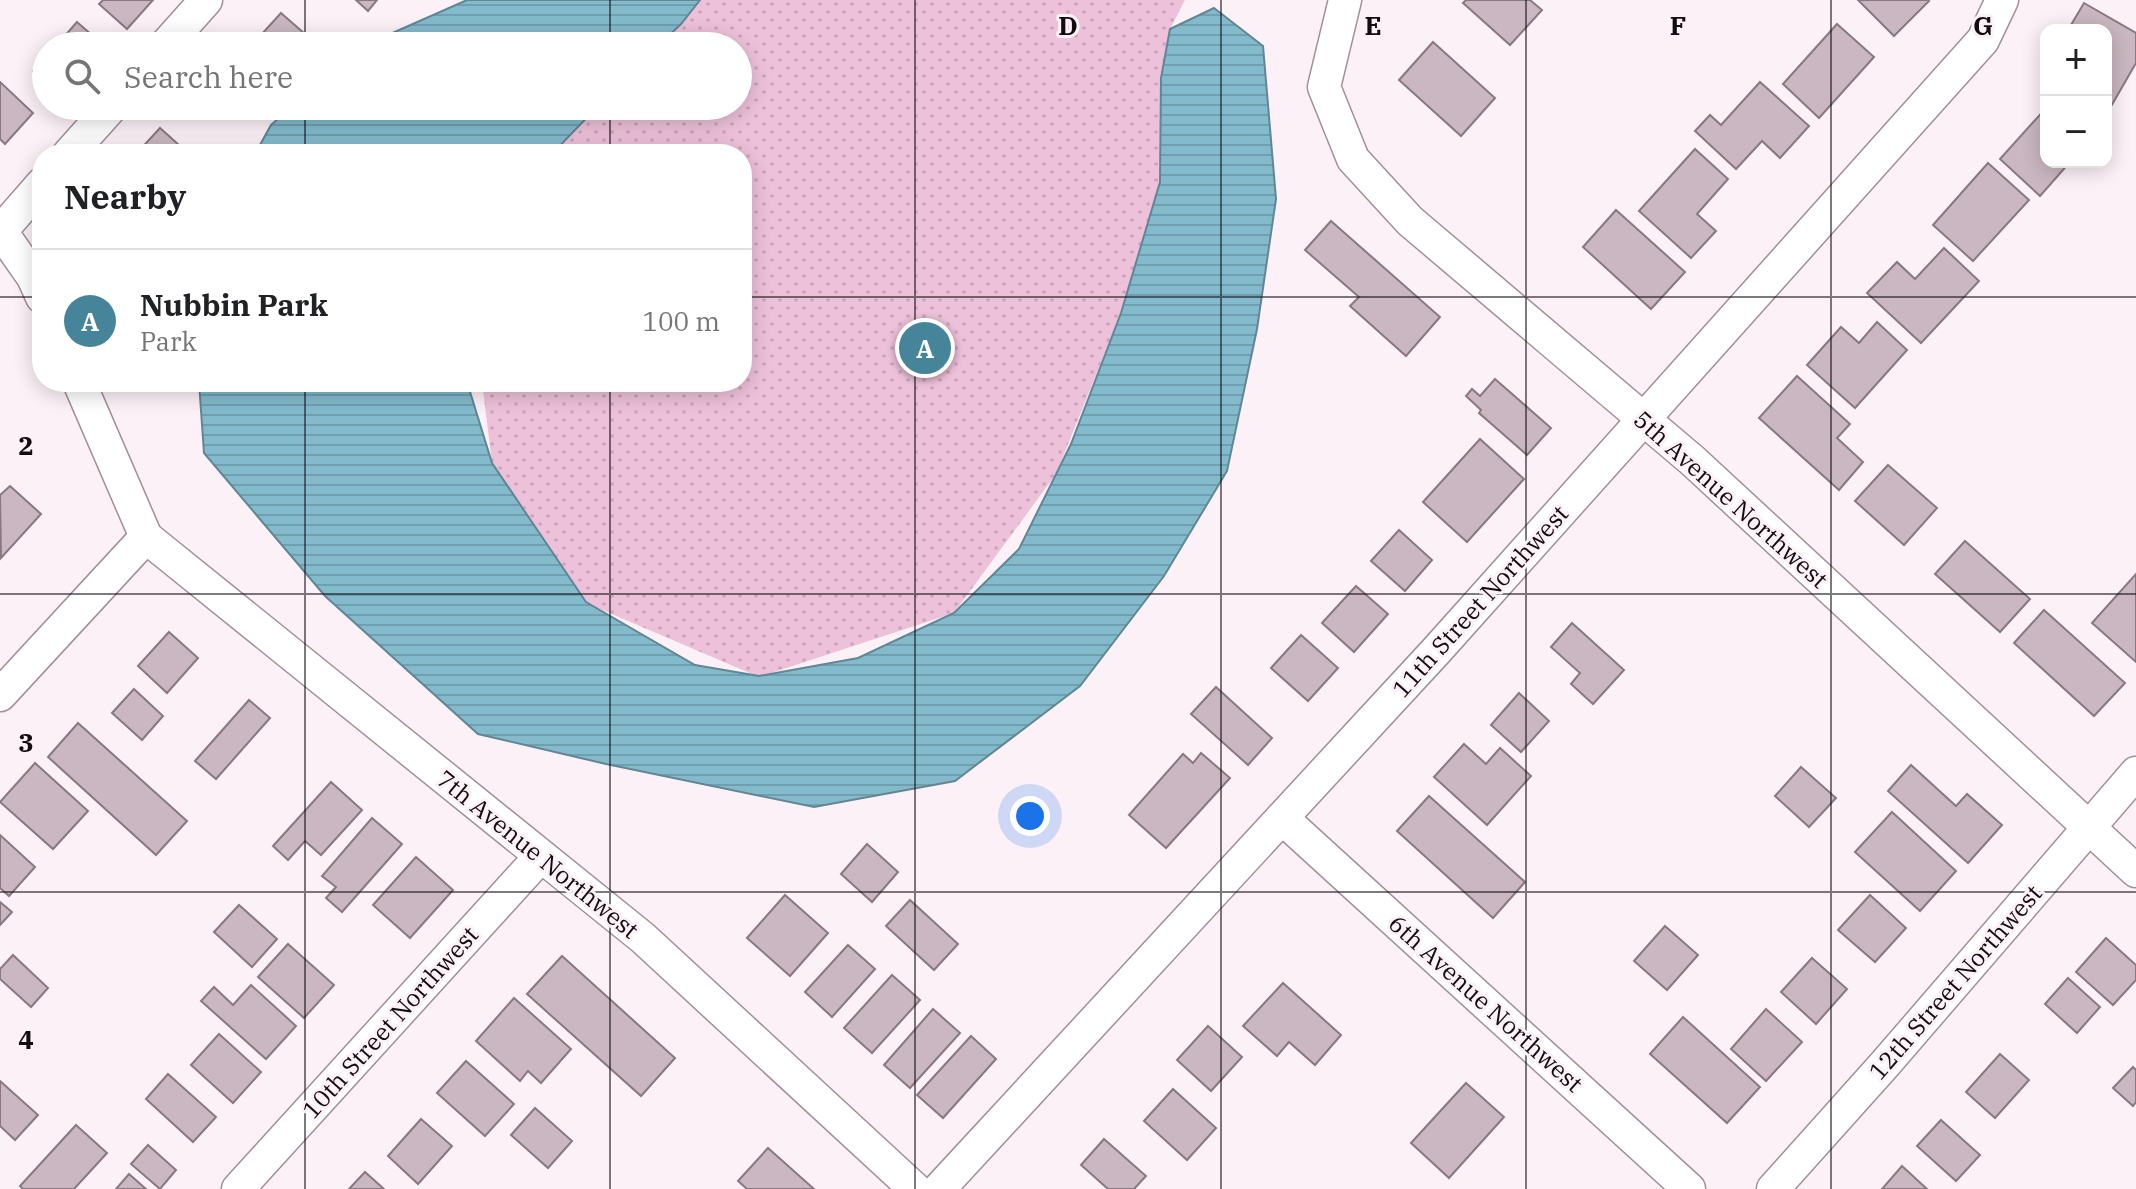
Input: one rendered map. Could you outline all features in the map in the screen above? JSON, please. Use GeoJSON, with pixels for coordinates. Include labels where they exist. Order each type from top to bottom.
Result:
{"type":"FeatureCollection","features":[{"type":"Feature","properties":{"kind":"street"},"geometry":{"type":"LineString","coordinates":[[177,32],[206,0]]}},
{"type":"Feature","properties":{"kind":"street","name":"5th Avenue Northwest"},"geometry":{"type":"LineString","coordinates":[[1345,0],[1324,87],[1353,159],[1410,221],[1693,461],[2136,871]]}},
{"type":"Feature","properties":{"kind":"street","name":"11th Street Northwest"},"geometry":{"type":"LineString","coordinates":[[939,1189],[1437,650],[1983,40],[2002,0]]}},
{"type":"Feature","properties":{"kind":"street"},"geometry":{"type":"LineString","coordinates":[[78,144],[99,120]]}},
{"type":"Feature","properties":{"kind":"street"},"geometry":{"type":"LineString","coordinates":[[32,195],[0,230],[32,276]]}},
{"type":"Feature","properties":{"kind":"street"},"geometry":{"type":"LineString","coordinates":[[0,695],[146,537],[83,392]]}},
{"type":"Feature","properties":{"kind":"street","name":"7th Avenue Northwest"},"geometry":{"type":"LineString","coordinates":[[146,537],[643,938],[915,1189]]}},
{"type":"Feature","properties":{"kind":"street","name":"12th Street Northwest"},"geometry":{"type":"LineString","coordinates":[[1773,1189],[2136,773]]}},
{"type":"Feature","properties":{"kind":"street","name":"6th Avenue Northwest"},"geometry":{"type":"LineString","coordinates":[[1282,818],[1689,1189]]}},
{"type":"Feature","properties":{"kind":"street","name":"10th Street Northwest"},"geometry":{"type":"LineString","coordinates":[[238,1189],[541,856]]}},
{"type":"Feature","properties":{"kind":"shaded area"},"geometry":{"type":"Polygon","coordinates":[[[691,0],[1185,0],[1170,29],[1160,182],[1121,313],[1056,474],[954,613],[759,677],[586,603],[492,463],[483,392],[752,392],[752,144],[562,144],[582,120],[752,120],[752,32],[662,32],[691,0]]]}},
{"type":"Feature","properties":{"kind":"water"},"geometry":{"type":"Polygon","coordinates":[[[467,0],[700,0],[673,32],[395,32],[467,0]]]}},
{"type":"Feature","properties":{"kind":"water"},"geometry":{"type":"Polygon","coordinates":[[[1214,8],[1263,46],[1276,199],[1257,329],[1227,471],[1164,576],[1080,686],[955,781],[814,807],[478,734],[325,596],[204,453],[200,392],[470,392],[492,463],[586,602],[695,665],[759,676],[858,658],[954,613],[1019,549],[1071,444],[1121,313],[1160,182],[1161,78],[1170,29],[1214,8]]]}},
{"type":"Feature","properties":{"kind":"water"},"geometry":{"type":"Polygon","coordinates":[[[277,120],[585,120],[562,144],[261,144],[277,120]]]}},
{"type":"Feature","properties":{"kind":"building"},"geometry":{"type":"Polygon","coordinates":[[[103,0],[153,0],[127,29],[99,4],[103,0]]]}},
{"type":"Feature","properties":{"kind":"building"},"geometry":{"type":"Polygon","coordinates":[[[356,0],[377,0],[368,11],[356,0]]]}},
{"type":"Feature","properties":{"kind":"building"},"geometry":{"type":"Polygon","coordinates":[[[1466,0],[1530,0],[1542,10],[1510,45],[1463,3],[1466,0]]]}},
{"type":"Feature","properties":{"kind":"building"},"geometry":{"type":"Polygon","coordinates":[[[1858,0],[1928,0],[1929,1],[1894,36],[1858,0]]]}},
{"type":"Feature","properties":{"kind":"building"},"geometry":{"type":"Polygon","coordinates":[[[2084,3],[2136,33],[2136,63],[2112,105],[2112,24],[2072,24],[2084,3]]]}},
{"type":"Feature","properties":{"kind":"building"},"geometry":{"type":"Polygon","coordinates":[[[281,13],[303,32],[264,32],[281,13]]]}},
{"type":"Feature","properties":{"kind":"building"},"geometry":{"type":"Polygon","coordinates":[[[77,22],[88,32],[68,32],[77,22]]]}},
{"type":"Feature","properties":{"kind":"building"},"geometry":{"type":"Polygon","coordinates":[[[1837,24],[1874,57],[1819,118],[1783,84],[1837,24]]]}},
{"type":"Feature","properties":{"kind":"building"},"geometry":{"type":"Polygon","coordinates":[[[1433,42],[1495,98],[1461,136],[1399,80],[1433,42]]]}},
{"type":"Feature","properties":{"kind":"building"},"geometry":{"type":"Polygon","coordinates":[[[0,82],[32,114],[5,144],[0,139],[0,82]]]}},
{"type":"Feature","properties":{"kind":"building"},"geometry":{"type":"Polygon","coordinates":[[[1760,82],[1809,126],[1780,158],[1762,141],[1736,169],[1695,131],[1710,115],[1721,125],[1760,82]]]}},
{"type":"Feature","properties":{"kind":"building"},"geometry":{"type":"Polygon","coordinates":[[[2040,115],[2040,168],[2065,168],[2040,196],[2000,159],[2040,115]]]}},
{"type":"Feature","properties":{"kind":"building"},"geometry":{"type":"Polygon","coordinates":[[[160,128],[178,144],[145,144],[160,128]]]}},
{"type":"Feature","properties":{"kind":"building"},"geometry":{"type":"Polygon","coordinates":[[[1695,149],[1728,179],[1697,214],[1716,231],[1691,258],[1639,211],[1695,149]]]}},
{"type":"Feature","properties":{"kind":"building"},"geometry":{"type":"Polygon","coordinates":[[[1988,163],[2029,200],[1973,261],[1933,225],[1988,163]]]}},
{"type":"Feature","properties":{"kind":"building"},"geometry":{"type":"Polygon","coordinates":[[[1616,210],[1685,272],[1651,309],[1583,247],[1616,210]]]}},
{"type":"Feature","properties":{"kind":"building"},"geometry":{"type":"Polygon","coordinates":[[[1331,221],[1440,317],[1406,356],[1350,306],[1359,297],[1305,250],[1331,221]]]}},
{"type":"Feature","properties":{"kind":"building"},"geometry":{"type":"Polygon","coordinates":[[[1944,248],[1979,281],[1921,343],[1867,293],[1897,262],[1915,279],[1944,248]]]}},
{"type":"Feature","properties":{"kind":"building"},"geometry":{"type":"Polygon","coordinates":[[[1877,322],[1907,350],[1855,408],[1807,365],[1841,327],[1859,343],[1877,322]]]}},
{"type":"Feature","properties":{"kind":"building"},"geometry":{"type":"Polygon","coordinates":[[[1797,376],[1850,424],[1837,438],[1863,462],[1839,490],[1759,418],[1797,376]]]}},
{"type":"Feature","properties":{"kind":"building"},"geometry":{"type":"Polygon","coordinates":[[[1495,379],[1551,428],[1527,455],[1479,413],[1481,410],[1466,396],[1472,389],[1480,396],[1495,379]]]}},
{"type":"Feature","properties":{"kind":"building"},"geometry":{"type":"Polygon","coordinates":[[[1480,439],[1524,479],[1467,542],[1423,502],[1480,439]]]}},
{"type":"Feature","properties":{"kind":"building"},"geometry":{"type":"Polygon","coordinates":[[[1888,465],[1937,508],[1904,545],[1855,501],[1888,465]]]}},
{"type":"Feature","properties":{"kind":"building"},"geometry":{"type":"Polygon","coordinates":[[[10,486],[41,514],[1,558],[0,495],[10,486]]]}},
{"type":"Feature","properties":{"kind":"building"},"geometry":{"type":"Polygon","coordinates":[[[1399,530],[1432,560],[1405,591],[1371,561],[1399,530]]]}},
{"type":"Feature","properties":{"kind":"building"},"geometry":{"type":"Polygon","coordinates":[[[1965,541],[2030,599],[2000,632],[1935,574],[1965,541]]]}},
{"type":"Feature","properties":{"kind":"building"},"geometry":{"type":"Polygon","coordinates":[[[2136,574],[2136,662],[2092,623],[2136,574]]]}},
{"type":"Feature","properties":{"kind":"building"},"geometry":{"type":"Polygon","coordinates":[[[1356,586],[1388,614],[1354,652],[1322,623],[1356,586]]]}},
{"type":"Feature","properties":{"kind":"building"},"geometry":{"type":"Polygon","coordinates":[[[2044,610],[2125,683],[2094,716],[2014,643],[2044,610]]]}},
{"type":"Feature","properties":{"kind":"building"},"geometry":{"type":"Polygon","coordinates":[[[1572,623],[1624,670],[1593,704],[1571,684],[1580,673],[1551,647],[1572,623]]]}},
{"type":"Feature","properties":{"kind":"building"},"geometry":{"type":"Polygon","coordinates":[[[169,632],[198,658],[167,693],[138,666],[169,632]]]}},
{"type":"Feature","properties":{"kind":"building"},"geometry":{"type":"Polygon","coordinates":[[[1301,635],[1338,668],[1308,701],[1271,668],[1301,635]]]}},
{"type":"Feature","properties":{"kind":"building"},"geometry":{"type":"Polygon","coordinates":[[[1216,687],[1272,738],[1248,765],[1191,714],[1216,687]]]}},
{"type":"Feature","properties":{"kind":"building"},"geometry":{"type":"Polygon","coordinates":[[[134,689],[163,716],[142,740],[112,713],[134,689]]]}},
{"type":"Feature","properties":{"kind":"building"},"geometry":{"type":"Polygon","coordinates":[[[1519,693],[1549,721],[1521,752],[1491,725],[1519,693]]]}},
{"type":"Feature","properties":{"kind":"building"},"geometry":{"type":"Polygon","coordinates":[[[249,700],[270,718],[216,779],[195,761],[249,700]]]}},
{"type":"Feature","properties":{"kind":"building"},"geometry":{"type":"Polygon","coordinates":[[[78,723],[187,821],[156,855],[48,757],[78,723]]]}},
{"type":"Feature","properties":{"kind":"building"},"geometry":{"type":"Polygon","coordinates":[[[1464,744],[1486,764],[1500,748],[1531,776],[1487,825],[1434,777],[1464,744]]]}},
{"type":"Feature","properties":{"kind":"building"},"geometry":{"type":"Polygon","coordinates":[[[1201,753],[1230,778],[1166,848],[1129,815],[1183,754],[1193,763],[1201,753]]]}},
{"type":"Feature","properties":{"kind":"building"},"geometry":{"type":"Polygon","coordinates":[[[35,763],[88,811],[53,849],[0,802],[35,763]]]}},
{"type":"Feature","properties":{"kind":"building"},"geometry":{"type":"Polygon","coordinates":[[[1911,765],[1956,806],[1967,794],[2002,825],[1968,863],[1888,791],[1911,765]]]}},
{"type":"Feature","properties":{"kind":"building"},"geometry":{"type":"Polygon","coordinates":[[[1801,767],[1836,798],[1809,827],[1775,796],[1801,767]]]}},
{"type":"Feature","properties":{"kind":"building"},"geometry":{"type":"Polygon","coordinates":[[[331,782],[362,810],[321,855],[305,841],[288,860],[273,846],[331,782]]]}},
{"type":"Feature","properties":{"kind":"building"},"geometry":{"type":"Polygon","coordinates":[[[1429,796],[1525,882],[1493,918],[1397,831],[1429,796]]]}},
{"type":"Feature","properties":{"kind":"building"},"geometry":{"type":"Polygon","coordinates":[[[1892,812],[1956,871],[1920,911],[1855,852],[1892,812]]]}},
{"type":"Feature","properties":{"kind":"building"},"geometry":{"type":"Polygon","coordinates":[[[372,818],[402,844],[342,912],[326,898],[336,887],[322,876],[372,818]]]}},
{"type":"Feature","properties":{"kind":"building"},"geometry":{"type":"Polygon","coordinates":[[[0,835],[35,867],[9,896],[0,888],[0,835]]]}},
{"type":"Feature","properties":{"kind":"building"},"geometry":{"type":"Polygon","coordinates":[[[867,844],[898,872],[872,902],[841,874],[867,844]]]}},
{"type":"Feature","properties":{"kind":"building"},"geometry":{"type":"Polygon","coordinates":[[[416,857],[453,890],[410,938],[373,905],[416,857]]]}},
{"type":"Feature","properties":{"kind":"building"},"geometry":{"type":"Polygon","coordinates":[[[785,895],[828,933],[790,976],[747,938],[785,895]]]}},
{"type":"Feature","properties":{"kind":"building"},"geometry":{"type":"Polygon","coordinates":[[[1870,895],[1906,928],[1875,962],[1838,930],[1870,895]]]}},
{"type":"Feature","properties":{"kind":"building"},"geometry":{"type":"Polygon","coordinates":[[[910,900],[958,944],[934,970],[886,926],[910,900]]]}},
{"type":"Feature","properties":{"kind":"building"},"geometry":{"type":"Polygon","coordinates":[[[0,902],[12,912],[0,925],[0,902]]]}},
{"type":"Feature","properties":{"kind":"building"},"geometry":{"type":"Polygon","coordinates":[[[239,905],[277,939],[252,967],[214,932],[239,905]]]}},
{"type":"Feature","properties":{"kind":"building"},"geometry":{"type":"Polygon","coordinates":[[[1665,926],[1698,955],[1667,990],[1634,961],[1665,926]]]}},
{"type":"Feature","properties":{"kind":"building"},"geometry":{"type":"Polygon","coordinates":[[[2106,938],[2136,965],[2136,980],[2113,1005],[2076,972],[2106,938]]]}},
{"type":"Feature","properties":{"kind":"building"},"geometry":{"type":"Polygon","coordinates":[[[288,944],[334,985],[304,1018],[258,977],[288,944]]]}},
{"type":"Feature","properties":{"kind":"building"},"geometry":{"type":"Polygon","coordinates":[[[848,945],[875,969],[832,1017],[805,992],[848,945]]]}},
{"type":"Feature","properties":{"kind":"building"},"geometry":{"type":"Polygon","coordinates":[[[13,955],[48,988],[31,1007],[0,979],[0,969],[13,955]]]}},
{"type":"Feature","properties":{"kind":"building"},"geometry":{"type":"Polygon","coordinates":[[[562,956],[675,1058],[641,1096],[527,994],[562,956]]]}},
{"type":"Feature","properties":{"kind":"building"},"geometry":{"type":"Polygon","coordinates":[[[1812,958],[1847,989],[1816,1024],[1781,992],[1812,958]]]}},
{"type":"Feature","properties":{"kind":"building"},"geometry":{"type":"Polygon","coordinates":[[[892,975],[920,1000],[872,1053],[844,1028],[892,975]]]}},
{"type":"Feature","properties":{"kind":"building"},"geometry":{"type":"Polygon","coordinates":[[[2068,978],[2100,1007],[2077,1033],[2045,1004],[2068,978]]]}},
{"type":"Feature","properties":{"kind":"building"},"geometry":{"type":"Polygon","coordinates":[[[1283,983],[1341,1035],[1315,1065],[1289,1042],[1277,1056],[1243,1026],[1283,983]]]}},
{"type":"Feature","properties":{"kind":"building"},"geometry":{"type":"Polygon","coordinates":[[[251,985],[296,1026],[266,1059],[201,1001],[214,987],[233,1005],[251,985]]]}},
{"type":"Feature","properties":{"kind":"building"},"geometry":{"type":"Polygon","coordinates":[[[514,998],[571,1049],[541,1083],[528,1071],[520,1081],[476,1041],[514,998]]]}},
{"type":"Feature","properties":{"kind":"building"},"geometry":{"type":"Polygon","coordinates":[[[933,1009],[960,1033],[910,1088],[884,1065],[933,1009]]]}},
{"type":"Feature","properties":{"kind":"building"},"geometry":{"type":"Polygon","coordinates":[[[1766,1009],[1802,1042],[1766,1081],[1731,1049],[1766,1009]]]}},
{"type":"Feature","properties":{"kind":"building"},"geometry":{"type":"Polygon","coordinates":[[[1683,1017],[1760,1087],[1727,1123],[1650,1054],[1683,1017]]]}},
{"type":"Feature","properties":{"kind":"building"},"geometry":{"type":"Polygon","coordinates":[[[1208,1026],[1242,1057],[1211,1091],[1177,1060],[1208,1026]]]}},
{"type":"Feature","properties":{"kind":"building"},"geometry":{"type":"Polygon","coordinates":[[[219,1034],[261,1072],[233,1103],[191,1065],[219,1034]]]}},
{"type":"Feature","properties":{"kind":"building"},"geometry":{"type":"Polygon","coordinates":[[[971,1036],[996,1059],[943,1118],[917,1095],[971,1036]]]}},
{"type":"Feature","properties":{"kind":"building"},"geometry":{"type":"Polygon","coordinates":[[[2000,1054],[2029,1080],[1995,1118],[1966,1092],[2000,1054]]]}},
{"type":"Feature","properties":{"kind":"building"},"geometry":{"type":"Polygon","coordinates":[[[466,1061],[514,1104],[485,1136],[437,1093],[466,1061]]]}},
{"type":"Feature","properties":{"kind":"building"},"geometry":{"type":"Polygon","coordinates":[[[2133,1067],[2136,1070],[2136,1102],[2133,1106],[2113,1088],[2133,1067]]]}},
{"type":"Feature","properties":{"kind":"building"},"geometry":{"type":"Polygon","coordinates":[[[168,1074],[216,1117],[193,1142],[146,1099],[168,1074]]]}},
{"type":"Feature","properties":{"kind":"building"},"geometry":{"type":"Polygon","coordinates":[[[0,1081],[38,1115],[15,1140],[0,1126],[0,1081]]]}},
{"type":"Feature","properties":{"kind":"building"},"geometry":{"type":"Polygon","coordinates":[[[1466,1083],[1504,1117],[1449,1178],[1411,1143],[1466,1083]]]}},
{"type":"Feature","properties":{"kind":"building"},"geometry":{"type":"Polygon","coordinates":[[[1173,1089],[1216,1128],[1187,1160],[1144,1121],[1173,1089]]]}},
{"type":"Feature","properties":{"kind":"building"},"geometry":{"type":"Polygon","coordinates":[[[535,1108],[572,1141],[548,1168],[511,1135],[535,1108]]]}},
{"type":"Feature","properties":{"kind":"building"},"geometry":{"type":"Polygon","coordinates":[[[421,1119],[452,1146],[418,1184],[388,1156],[421,1119]]]}},
{"type":"Feature","properties":{"kind":"building"},"geometry":{"type":"Polygon","coordinates":[[[1941,1120],[1980,1155],[1956,1181],[1917,1146],[1941,1120]]]}},
{"type":"Feature","properties":{"kind":"building"},"geometry":{"type":"Polygon","coordinates":[[[76,1125],[107,1153],[74,1189],[23,1189],[20,1186],[76,1125]]]}},
{"type":"Feature","properties":{"kind":"building"},"geometry":{"type":"Polygon","coordinates":[[[1104,1139],[1146,1176],[1134,1189],[1108,1189],[1081,1165],[1104,1139]]]}},
{"type":"Feature","properties":{"kind":"building"},"geometry":{"type":"Polygon","coordinates":[[[148,1145],[176,1170],[160,1189],[131,1164],[148,1145]]]}},
{"type":"Feature","properties":{"kind":"building"},"geometry":{"type":"Polygon","coordinates":[[[768,1148],[814,1189],[747,1189],[738,1181],[768,1148]]]}},
{"type":"Feature","properties":{"kind":"building"},"geometry":{"type":"Polygon","coordinates":[[[1902,1166],[1927,1189],[1882,1189],[1902,1166]]]}},
{"type":"Feature","properties":{"kind":"building"},"geometry":{"type":"Polygon","coordinates":[[[365,1172],[384,1189],[349,1189],[365,1172]]]}},
{"type":"Feature","properties":{"kind":"building"},"geometry":{"type":"Polygon","coordinates":[[[129,1174],[146,1189],[116,1189],[129,1174]]]}},
{"type":"Feature","properties":{"kind":"place","name":"Nubbin Park"},"geometry":{"type":"Point","coordinates":[925,348]}}]}
